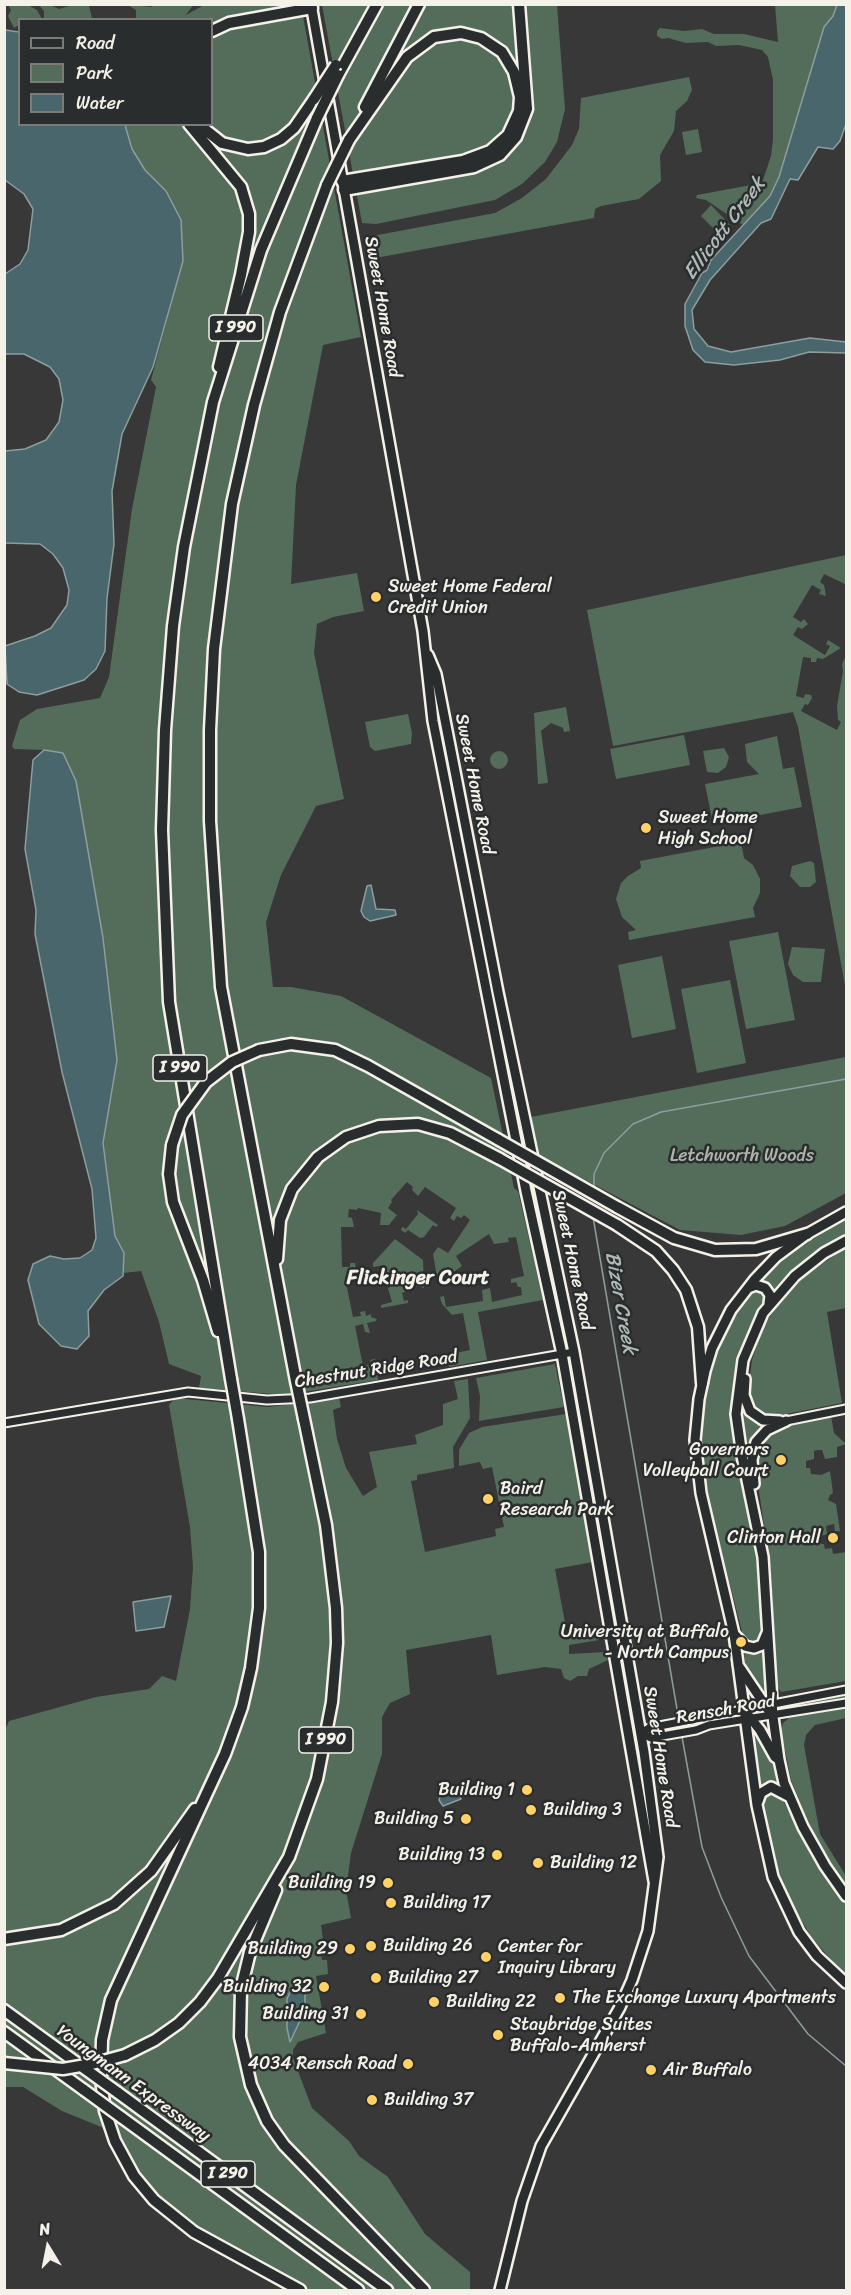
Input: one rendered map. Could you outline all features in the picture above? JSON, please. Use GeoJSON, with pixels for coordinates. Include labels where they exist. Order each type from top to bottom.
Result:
{"type":"FeatureCollection","features":[{"type":"Feature","properties":{"kind":"highway"},"geometry":{"type":"LineString","coordinates":[[213,22],[233,14],[291,4]]}},
{"type":"Feature","properties":{"kind":"highway","name":"I 990"},"geometry":{"type":"LineString","coordinates":[[209,1789],[229,1744],[244,1697],[259,1614],[256,1528],[169,1002],[162,830],[165,730],[173,626],[184,547],[213,402],[261,250],[337,70],[377,4]]}},
{"type":"Feature","properties":{"kind":"highway","name":"I 990"},"geometry":{"type":"LineString","coordinates":[[285,1865],[305,1817],[322,1760],[332,1702],[337,1643],[336,1608],[326,1525],[277,1284],[221,987],[210,821],[210,730],[214,649],[232,504],[254,405],[280,312],[327,185],[419,4]]}},
{"type":"Feature","properties":{"kind":"highway"},"geometry":{"type":"LineString","coordinates":[[343,185],[474,167],[500,155],[516,136],[527,109],[519,4]]}},
{"type":"Feature","properties":{"kind":"highway"},"geometry":{"type":"LineString","coordinates":[[213,31],[229,23],[311,6]]}},
{"type":"Feature","properties":{"kind":"highway"},"geometry":{"type":"LineString","coordinates":[[343,185],[463,161],[490,151],[508,135],[519,111],[519,90],[514,72],[502,52],[481,38],[461,33],[434,37],[407,57],[349,140]]}},
{"type":"Feature","properties":{"kind":"highway"},"geometry":{"type":"LineString","coordinates":[[201,126],[222,143],[248,149],[264,147],[281,139],[294,128],[337,70]]}},
{"type":"Feature","properties":{"kind":"highway"},"geometry":{"type":"LineString","coordinates":[[191,126],[241,187],[249,214],[249,232],[221,353],[213,402]]}},
{"type":"Feature","properties":{"kind":"highway"},"geometry":{"type":"LineString","coordinates":[[229,1366],[203,1280],[173,1202],[169,1174],[172,1145],[182,1114],[206,1082],[232,1062],[259,1050],[304,1044],[342,1053],[674,1238],[715,1250],[756,1250],[807,1234]]}},
{"type":"Feature","properties":{"kind":"highway"},"geometry":{"type":"LineString","coordinates":[[277,1284],[277,1238],[287,1199],[310,1164],[340,1140],[379,1126],[417,1124],[455,1135],[616,1225],[656,1251],[684,1287],[698,1327],[702,1383]]}},
{"type":"Feature","properties":{"kind":"highway"},"geometry":{"type":"LineString","coordinates":[[4,1939],[32,1937],[70,1927],[123,1898],[164,1856],[209,1789]]}},
{"type":"Feature","properties":{"kind":"highway"},"geometry":{"type":"LineString","coordinates":[[209,1789],[111,2000],[100,2052],[104,2102],[111,2131],[124,2159],[141,2185],[162,2207],[203,2238],[300,2290]]}},
{"type":"Feature","properties":{"kind":"highway"},"geometry":{"type":"LineString","coordinates":[[4,2063],[63,2069],[92,2064],[125,2055],[162,2035],[200,2002],[229,1961],[285,1865]]}},
{"type":"Feature","properties":{"kind":"highway"},"geometry":{"type":"LineString","coordinates":[[285,1865],[253,1944],[242,1980],[240,2037],[250,2085],[267,2121],[284,2145],[424,2290]]}},
{"type":"Feature","properties":{"kind":"highway","name":"Youngmann Expressway"},"geometry":{"type":"LineString","coordinates":[[4,2010],[387,2290]]}},
{"type":"Feature","properties":{"kind":"highway","name":"Youngmann Expressway"},"geometry":{"type":"LineString","coordinates":[[4,2032],[358,2290]]}},
{"type":"Feature","properties":{"kind":"main road","name":"Sweet Home Road"},"geometry":{"type":"LineString","coordinates":[[311,6],[426,650],[426,676],[433,720],[526,1191],[562,1354],[654,1881]]}},
{"type":"Feature","properties":{"kind":"main road","name":"Sweet Home Road"},"geometry":{"type":"LineString","coordinates":[[426,650],[436,674],[511,1057],[574,1352],[641,1733],[657,1842],[658,1865],[648,1931],[632,1980],[620,2007],[541,2146],[522,2201],[500,2290]]}},
{"type":"Feature","properties":{"kind":"main road"},"geometry":{"type":"LineString","coordinates":[[468,898],[482,934],[491,988],[498,992]]}},
{"type":"Feature","properties":{"kind":"main road"},"geometry":{"type":"LineString","coordinates":[[487,994],[494,998],[503,1036],[511,1057]]}},
{"type":"Feature","properties":{"kind":"main road"},"geometry":{"type":"LineString","coordinates":[[846,1212],[807,1234],[776,1257],[747,1289],[719,1333],[702,1383],[696,1421],[697,1473],[734,1634],[747,1716],[757,1805],[773,1877],[784,1905],[817,1956],[846,1983]]}},
{"type":"Feature","properties":{"kind":"main road"},"geometry":{"type":"LineString","coordinates":[[759,1531],[742,1456],[736,1414],[741,1370],[754,1331],[769,1304],[810,1263],[846,1241]]}},
{"type":"Feature","properties":{"kind":"main road"},"geometry":{"type":"LineString","coordinates":[[747,1289],[756,1285],[765,1288],[770,1295],[769,1304]]}},
{"type":"Feature","properties":{"kind":"main road"},"geometry":{"type":"LineString","coordinates":[[754,1331],[744,1388],[746,1402],[750,1412],[763,1420],[786,1421]]}},
{"type":"Feature","properties":{"kind":"main road"},"geometry":{"type":"LineString","coordinates":[[786,1421],[760,1436],[753,1450],[768,1628],[769,1705],[779,1760],[790,1798],[812,1845],[846,1896]]}},
{"type":"Feature","properties":{"kind":"main road"},"geometry":{"type":"LineString","coordinates":[[734,1634],[744,1646],[756,1648],[765,1641],[768,1628]]}},
{"type":"Feature","properties":{"kind":"main road"},"geometry":{"type":"LineString","coordinates":[[738,1665],[769,1705]]}},
{"type":"Feature","properties":{"kind":"main road"},"geometry":{"type":"LineString","coordinates":[[747,1716],[779,1760]]}},
{"type":"Feature","properties":{"kind":"main road"},"geometry":{"type":"LineString","coordinates":[[757,1805],[761,1793],[771,1787],[780,1790],[790,1798]]}},
{"type":"Feature","properties":{"kind":"street","name":"Chestnut Ridge Road"},"geometry":{"type":"LineString","coordinates":[[4,1423],[188,1392],[267,1400],[310,1398],[574,1352]]}},
{"type":"Feature","properties":{"kind":"street"},"geometry":{"type":"LineString","coordinates":[[786,1421],[846,1409]]}},
{"type":"Feature","properties":{"kind":"street","name":"Rensch Road"},"geometry":{"type":"LineString","coordinates":[[641,1733],[651,1738],[747,1716],[769,1705],[846,1690]]}},
{"type":"Feature","properties":{"kind":"street","name":"Rensch Road"},"geometry":{"type":"LineString","coordinates":[[747,1716],[773,1717],[846,1703]]}},
{"type":"Feature","properties":{"kind":"green space"},"geometry":{"type":"Polygon","coordinates":[[[8,5],[28,5],[37,10],[41,18],[18,18],[18,26],[14,28],[8,16],[11,10],[8,5]]]}},
{"type":"Feature","properties":{"kind":"green space"},"geometry":{"type":"Polygon","coordinates":[[[39,5],[50,5],[59,9],[72,5],[89,5],[92,18],[44,18],[44,11],[39,5]]]}},
{"type":"Feature","properties":{"kind":"green space"},"geometry":{"type":"Polygon","coordinates":[[[128,5],[152,7],[152,5],[193,5],[186,15],[204,5],[301,5],[361,337],[323,345],[296,485],[291,584],[357,573],[364,611],[333,617],[317,624],[314,653],[344,799],[316,806],[281,875],[266,922],[273,987],[291,987],[341,996],[491,1078],[514,1188],[518,1191],[543,1300],[478,1312],[487,1360],[449,1367],[446,1355],[470,1350],[463,1313],[452,1315],[442,1304],[440,1297],[444,1296],[446,1307],[483,1301],[482,1290],[490,1288],[492,1302],[522,1295],[521,1287],[518,1287],[516,1282],[511,1283],[511,1279],[524,1276],[516,1237],[508,1238],[509,1242],[494,1244],[489,1234],[456,1256],[462,1266],[438,1283],[433,1254],[438,1247],[448,1253],[470,1220],[464,1215],[461,1218],[457,1216],[454,1221],[450,1218],[456,1208],[425,1187],[418,1196],[407,1182],[391,1200],[388,1208],[397,1215],[389,1225],[380,1225],[381,1213],[358,1208],[357,1210],[349,1209],[348,1217],[352,1218],[354,1227],[341,1227],[342,1267],[350,1267],[350,1263],[355,1263],[357,1275],[345,1278],[353,1317],[361,1316],[360,1312],[365,1311],[366,1316],[371,1314],[371,1317],[377,1319],[367,1323],[370,1333],[365,1332],[363,1324],[355,1326],[363,1366],[371,1364],[370,1360],[375,1359],[378,1380],[285,1395],[199,1388],[201,1376],[169,1364],[159,1322],[141,1271],[123,1273],[124,1253],[114,1235],[103,1143],[117,1060],[103,938],[76,782],[45,750],[14,749],[12,746],[20,720],[37,709],[100,698],[109,677],[132,509],[156,387],[151,380],[183,261],[166,191],[145,170],[132,149],[125,126],[213,126],[213,18],[136,18],[136,10],[128,5]]]}},
{"type":"Feature","properties":{"kind":"green space"},"geometry":{"type":"Polygon","coordinates":[[[322,5],[557,5],[565,109],[557,142],[545,162],[522,184],[495,200],[376,224],[362,223],[322,5]]]}},
{"type":"Feature","properties":{"kind":"green space"},"geometry":{"type":"Polygon","coordinates":[[[775,5],[837,5],[833,16],[824,27],[779,177],[770,196],[743,225],[706,200],[696,198],[697,195],[762,183],[771,156],[773,139],[773,80],[768,57],[762,50],[739,45],[716,46],[708,42],[686,43],[668,38],[662,39],[657,36],[657,31],[660,28],[684,31],[702,29],[714,34],[744,34],[778,42],[775,5]]]}},
{"type":"Feature","properties":{"kind":"green space"},"geometry":{"type":"Polygon","coordinates":[[[689,77],[692,90],[687,101],[676,111],[674,131],[660,155],[661,181],[639,199],[601,206],[595,209],[594,218],[370,259],[367,237],[495,213],[522,198],[546,179],[572,145],[579,129],[581,98],[689,77]]]}},
{"type":"Feature","properties":{"kind":"green space"},"geometry":{"type":"Polygon","coordinates":[[[698,129],[702,152],[686,155],[682,132],[698,129]]]}},
{"type":"Feature","properties":{"kind":"green space"},"geometry":{"type":"Polygon","coordinates":[[[711,205],[731,226],[721,236],[701,216],[711,205]]]}},
{"type":"Feature","properties":{"kind":"green space"},"geometry":{"type":"Polygon","coordinates":[[[846,555],[846,588],[845,584],[824,574],[820,582],[824,585],[826,596],[819,594],[821,590],[812,585],[793,617],[801,622],[804,619],[808,624],[802,629],[798,627],[793,635],[825,655],[830,646],[826,644],[828,640],[841,648],[823,659],[817,658],[816,662],[811,662],[811,658],[803,657],[796,696],[804,698],[805,694],[811,695],[812,698],[808,705],[805,704],[801,711],[837,730],[841,722],[838,720],[837,706],[843,671],[842,664],[846,656],[846,991],[798,727],[793,712],[613,746],[587,610],[846,555]]]}},
{"type":"Feature","properties":{"kind":"green space"},"geometry":{"type":"Polygon","coordinates":[[[566,707],[570,731],[564,732],[563,728],[551,723],[541,731],[548,783],[538,784],[534,713],[566,707]]]}},
{"type":"Feature","properties":{"kind":"green space"},"geometry":{"type":"Polygon","coordinates":[[[408,714],[412,733],[411,744],[375,751],[370,747],[365,722],[408,714]]]}},
{"type":"Feature","properties":{"kind":"green space"},"geometry":{"type":"Polygon","coordinates":[[[684,735],[690,765],[616,779],[610,749],[684,735]]]}},
{"type":"Feature","properties":{"kind":"green space"},"geometry":{"type":"Polygon","coordinates":[[[777,736],[783,769],[794,767],[802,807],[713,824],[705,784],[759,774],[747,762],[745,744],[777,736]]]}},
{"type":"Feature","properties":{"kind":"green space"},"geometry":{"type":"Polygon","coordinates":[[[724,748],[729,757],[726,767],[718,773],[707,772],[703,751],[724,748]]]}},
{"type":"Feature","properties":{"kind":"green space"},"geometry":{"type":"Polygon","coordinates":[[[499,751],[507,756],[508,760],[503,768],[499,769],[491,764],[490,760],[495,752],[499,751]]]}},
{"type":"Feature","properties":{"kind":"green space"},"geometry":{"type":"Polygon","coordinates":[[[741,842],[744,858],[753,865],[760,879],[760,893],[753,908],[755,917],[629,940],[628,932],[636,930],[622,917],[616,899],[621,883],[641,868],[640,861],[741,842]]]}},
{"type":"Feature","properties":{"kind":"green space"},"geometry":{"type":"Polygon","coordinates":[[[810,861],[814,863],[816,882],[810,887],[800,887],[790,876],[792,866],[810,861]]]}},
{"type":"Feature","properties":{"kind":"green space"},"geometry":{"type":"Polygon","coordinates":[[[778,932],[795,1020],[746,1029],[729,941],[778,932]]]}},
{"type":"Feature","properties":{"kind":"green space"},"geometry":{"type":"Polygon","coordinates":[[[792,947],[825,949],[821,982],[803,982],[793,975],[788,964],[792,947]]]}},
{"type":"Feature","properties":{"kind":"green space"},"geometry":{"type":"Polygon","coordinates":[[[662,956],[676,1029],[632,1038],[618,965],[662,956]]]}},
{"type":"Feature","properties":{"kind":"green space"},"geometry":{"type":"Polygon","coordinates":[[[730,980],[746,1063],[697,1073],[681,989],[730,980]]]}},
{"type":"Feature","properties":{"kind":"green space","name":"Letchworth Woods"},"geometry":{"type":"Polygon","coordinates":[[[846,1057],[846,1193],[785,1226],[741,1235],[680,1230],[540,1156],[531,1117],[846,1057]]]}},
{"type":"Feature","properties":{"kind":"green space"},"geometry":{"type":"Polygon","coordinates":[[[417,1210],[438,1225],[436,1227],[433,1225],[424,1237],[420,1238],[408,1230],[405,1233],[401,1230],[402,1227],[406,1229],[418,1214],[417,1210]]]}},
{"type":"Feature","properties":{"kind":"green space"},"geometry":{"type":"Polygon","coordinates":[[[846,1218],[846,1234],[799,1264],[773,1291],[760,1282],[789,1254],[846,1218]]]}},
{"type":"Feature","properties":{"kind":"green space"},"geometry":{"type":"Polygon","coordinates":[[[395,1239],[423,1260],[424,1288],[418,1286],[402,1293],[404,1301],[408,1300],[408,1303],[381,1308],[381,1305],[392,1302],[388,1288],[390,1287],[389,1280],[386,1280],[385,1265],[373,1267],[373,1263],[395,1239]]]}},
{"type":"Feature","properties":{"kind":"green space"},"geometry":{"type":"Polygon","coordinates":[[[846,1248],[846,1308],[827,1312],[842,1403],[766,1418],[751,1409],[748,1391],[752,1360],[762,1329],[776,1307],[793,1287],[812,1270],[846,1248]]]}},
{"type":"Feature","properties":{"kind":"green space"},"geometry":{"type":"Polygon","coordinates":[[[757,1289],[762,1292],[765,1299],[739,1354],[731,1399],[733,1439],[754,1532],[762,1624],[758,1643],[745,1643],[708,1500],[700,1440],[703,1403],[716,1353],[736,1313],[749,1294],[757,1289]]]}},
{"type":"Feature","properties":{"kind":"green space"},"geometry":{"type":"Polygon","coordinates":[[[555,1364],[564,1407],[479,1421],[480,1396],[476,1378],[555,1364]]]}},
{"type":"Feature","properties":{"kind":"green space"},"geometry":{"type":"Polygon","coordinates":[[[468,1379],[470,1418],[453,1447],[454,1468],[417,1475],[417,1480],[411,1481],[425,1552],[496,1536],[495,1529],[504,1527],[492,1467],[483,1469],[480,1462],[459,1466],[459,1450],[469,1433],[482,1427],[566,1414],[593,1562],[555,1569],[567,1633],[597,1629],[599,1640],[569,1645],[569,1654],[606,1652],[608,1660],[589,1669],[587,1676],[578,1676],[570,1681],[564,1678],[561,1669],[545,1667],[497,1675],[491,1635],[406,1650],[410,1694],[390,1703],[382,1717],[382,1754],[351,1853],[346,1890],[351,1918],[321,1925],[324,1946],[320,1948],[322,1960],[327,1960],[328,1974],[316,1976],[326,2033],[298,2042],[293,2050],[293,2058],[312,2108],[349,2141],[359,2156],[388,2177],[425,2234],[470,2272],[470,2290],[300,2290],[203,2237],[147,2193],[111,2131],[62,2111],[23,2087],[5,2087],[5,1730],[9,1721],[96,1697],[149,1689],[162,1676],[176,1681],[190,1609],[193,1567],[190,1527],[169,1405],[175,1398],[268,1407],[339,1398],[341,1407],[333,1410],[337,1439],[346,1468],[363,1496],[377,1487],[369,1452],[417,1444],[415,1435],[443,1425],[443,1404],[458,1399],[454,1381],[468,1379]]]}},
{"type":"Feature","properties":{"kind":"green space"},"geometry":{"type":"Polygon","coordinates":[[[742,1406],[768,1424],[748,1452],[743,1436],[742,1406]]]}},
{"type":"Feature","properties":{"kind":"green space"},"geometry":{"type":"Polygon","coordinates":[[[831,1416],[834,1433],[846,1444],[837,1447],[837,1457],[825,1459],[822,1450],[814,1451],[814,1459],[806,1461],[806,1468],[810,1468],[811,1474],[821,1475],[830,1471],[833,1493],[828,1500],[836,1504],[840,1531],[835,1531],[834,1524],[826,1526],[827,1534],[819,1537],[825,1549],[832,1548],[833,1554],[846,1552],[846,1681],[781,1692],[777,1686],[771,1572],[756,1471],[756,1448],[764,1435],[787,1425],[831,1416]]]}},
{"type":"Feature","properties":{"kind":"green space"},"geometry":{"type":"Polygon","coordinates":[[[764,1648],[767,1686],[764,1696],[746,1669],[744,1652],[754,1653],[764,1648]]]}},
{"type":"Feature","properties":{"kind":"green space"},"geometry":{"type":"Polygon","coordinates":[[[846,1693],[846,1700],[784,1710],[784,1707],[846,1693]]]}},
{"type":"Feature","properties":{"kind":"green space"},"geometry":{"type":"Polygon","coordinates":[[[846,1707],[846,1718],[815,1725],[806,1735],[804,1745],[820,1834],[846,1876],[846,1886],[820,1847],[804,1812],[791,1780],[781,1731],[783,1723],[790,1717],[846,1707]]]}},
{"type":"Feature","properties":{"kind":"green space"},"geometry":{"type":"Polygon","coordinates":[[[756,1731],[772,1757],[777,1785],[760,1789],[752,1735],[756,1731]]]}},
{"type":"Feature","properties":{"kind":"green space"},"geometry":{"type":"Polygon","coordinates":[[[769,1792],[780,1795],[814,1860],[846,1904],[846,1977],[812,1938],[788,1898],[772,1857],[766,1827],[762,1801],[769,1792]]]}},
{"type":"Feature","properties":{"kind":"water","name":"Ellicott Creek"},"geometry":{"type":"Polygon","coordinates":[[[837,5],[846,5],[846,124],[840,141],[833,149],[818,147],[798,180],[790,179],[771,219],[761,223],[710,280],[692,310],[694,329],[708,346],[731,352],[810,338],[846,342],[846,353],[809,352],[780,360],[734,365],[705,362],[693,350],[685,326],[685,304],[711,260],[770,196],[779,177],[824,27],[833,16],[837,5]]]}},
{"type":"Feature","properties":{"kind":"water"},"geometry":{"type":"Polygon","coordinates":[[[5,30],[18,32],[18,126],[125,126],[132,149],[145,170],[166,191],[181,220],[183,261],[153,367],[122,434],[112,491],[114,544],[107,598],[105,651],[96,669],[84,680],[37,695],[19,692],[7,684],[5,646],[51,628],[67,605],[69,590],[63,568],[53,554],[40,544],[5,543],[5,451],[25,449],[46,440],[59,422],[63,400],[59,379],[50,367],[24,354],[5,354],[5,274],[20,264],[28,250],[33,209],[24,194],[5,180],[5,30]]]}},
{"type":"Feature","properties":{"kind":"water"},"geometry":{"type":"Polygon","coordinates":[[[44,750],[63,753],[76,781],[103,938],[117,1060],[103,1143],[115,1236],[124,1253],[123,1276],[104,1290],[88,1311],[89,1336],[77,1349],[61,1346],[39,1324],[28,1280],[33,1264],[50,1256],[64,1259],[80,1258],[92,1250],[96,1238],[92,1189],[62,1072],[35,934],[36,910],[25,849],[33,760],[44,750]]]}},
{"type":"Feature","properties":{"kind":"water"},"geometry":{"type":"Polygon","coordinates":[[[371,885],[376,909],[395,910],[396,915],[370,921],[364,917],[361,911],[367,886],[371,885]]]}},
{"type":"Feature","properties":{"kind":"water"},"geometry":{"type":"Polygon","coordinates":[[[171,1596],[164,1627],[136,1631],[133,1602],[171,1596]]]}},
{"type":"Feature","properties":{"kind":"water"},"geometry":{"type":"Polygon","coordinates":[[[450,1789],[458,1792],[461,1799],[443,1806],[439,1800],[441,1793],[450,1789]]]}},
{"type":"Feature","properties":{"kind":"water"},"geometry":{"type":"Polygon","coordinates":[[[297,1989],[305,1993],[305,2010],[290,2042],[287,2028],[287,1999],[291,1990],[297,1989]]]}},
{"type":"Feature","properties":{"kind":"waterway","name":"Bizer Creek"},"geometry":{"type":"LineString","coordinates":[[594,1188],[594,1174],[604,1153],[633,1124],[661,1112],[846,1079]]}},
{"type":"Feature","properties":{"kind":"waterway","name":"Bizer Creek"},"geometry":{"type":"LineString","coordinates":[[593,1217],[678,1715]]}},
{"type":"Feature","properties":{"kind":"waterway"},"geometry":{"type":"LineString","coordinates":[[682,1737],[702,1847],[721,1897],[749,1956],[808,2034],[846,2066]]}},
{"type":"Feature","properties":{"kind":"place","name":"Sweet Home Federal Credit Union"},"geometry":{"type":"Point","coordinates":[376,597]}},
{"type":"Feature","properties":{"kind":"place","name":"Sweet Home High School"},"geometry":{"type":"Point","coordinates":[646,828]}},
{"type":"Feature","properties":{"kind":"place","name":"Governors Volleyball Court"},"geometry":{"type":"Point","coordinates":[781,1460]}},
{"type":"Feature","properties":{"kind":"place","name":"Baird Research Park"},"geometry":{"type":"Point","coordinates":[488,1499]}},
{"type":"Feature","properties":{"kind":"place","name":"Clinton Hall"},"geometry":{"type":"Point","coordinates":[833,1538]}},
{"type":"Feature","properties":{"kind":"place","name":"University at Buffalo - North Campus"},"geometry":{"type":"Point","coordinates":[741,1642]}},
{"type":"Feature","properties":{"kind":"place","name":"Building 1"},"geometry":{"type":"Point","coordinates":[527,1790]}},
{"type":"Feature","properties":{"kind":"place","name":"Building 3"},"geometry":{"type":"Point","coordinates":[531,1810]}},
{"type":"Feature","properties":{"kind":"place","name":"Building 5"},"geometry":{"type":"Point","coordinates":[466,1819]}},
{"type":"Feature","properties":{"kind":"place","name":"Building 13"},"geometry":{"type":"Point","coordinates":[497,1855]}},
{"type":"Feature","properties":{"kind":"place","name":"Building 12"},"geometry":{"type":"Point","coordinates":[538,1863]}},
{"type":"Feature","properties":{"kind":"place","name":"Building 19"},"geometry":{"type":"Point","coordinates":[388,1883]}},
{"type":"Feature","properties":{"kind":"place","name":"Building 17"},"geometry":{"type":"Point","coordinates":[391,1903]}},
{"type":"Feature","properties":{"kind":"place","name":"Building 26"},"geometry":{"type":"Point","coordinates":[371,1946]}},
{"type":"Feature","properties":{"kind":"place","name":"Building 29"},"geometry":{"type":"Point","coordinates":[350,1949]}},
{"type":"Feature","properties":{"kind":"place","name":"Center for Inquiry Library"},"geometry":{"type":"Point","coordinates":[486,1957]}},
{"type":"Feature","properties":{"kind":"place","name":"Building 27"},"geometry":{"type":"Point","coordinates":[376,1978]}},
{"type":"Feature","properties":{"kind":"place","name":"Building 32"},"geometry":{"type":"Point","coordinates":[324,1987]}},
{"type":"Feature","properties":{"kind":"place","name":"The Exchange Luxury Apartments"},"geometry":{"type":"Point","coordinates":[560,1998]}},
{"type":"Feature","properties":{"kind":"place","name":"Building 22"},"geometry":{"type":"Point","coordinates":[434,2002]}},
{"type":"Feature","properties":{"kind":"place","name":"Building 31"},"geometry":{"type":"Point","coordinates":[361,2014]}},
{"type":"Feature","properties":{"kind":"place","name":"Staybridge Suites Buffalo-Amherst"},"geometry":{"type":"Point","coordinates":[498,2035]}},
{"type":"Feature","properties":{"kind":"place","name":"4034 Rensch Road"},"geometry":{"type":"Point","coordinates":[408,2064]}},
{"type":"Feature","properties":{"kind":"place","name":"Air Buffalo"},"geometry":{"type":"Point","coordinates":[651,2070]}},
{"type":"Feature","properties":{"kind":"place","name":"Building 37"},"geometry":{"type":"Point","coordinates":[372,2100]}},
{"type":"Feature","properties":{"kind":"district","name":"Flickinger Court"},"geometry":{"type":"Point","coordinates":[418,1279]}}]}
